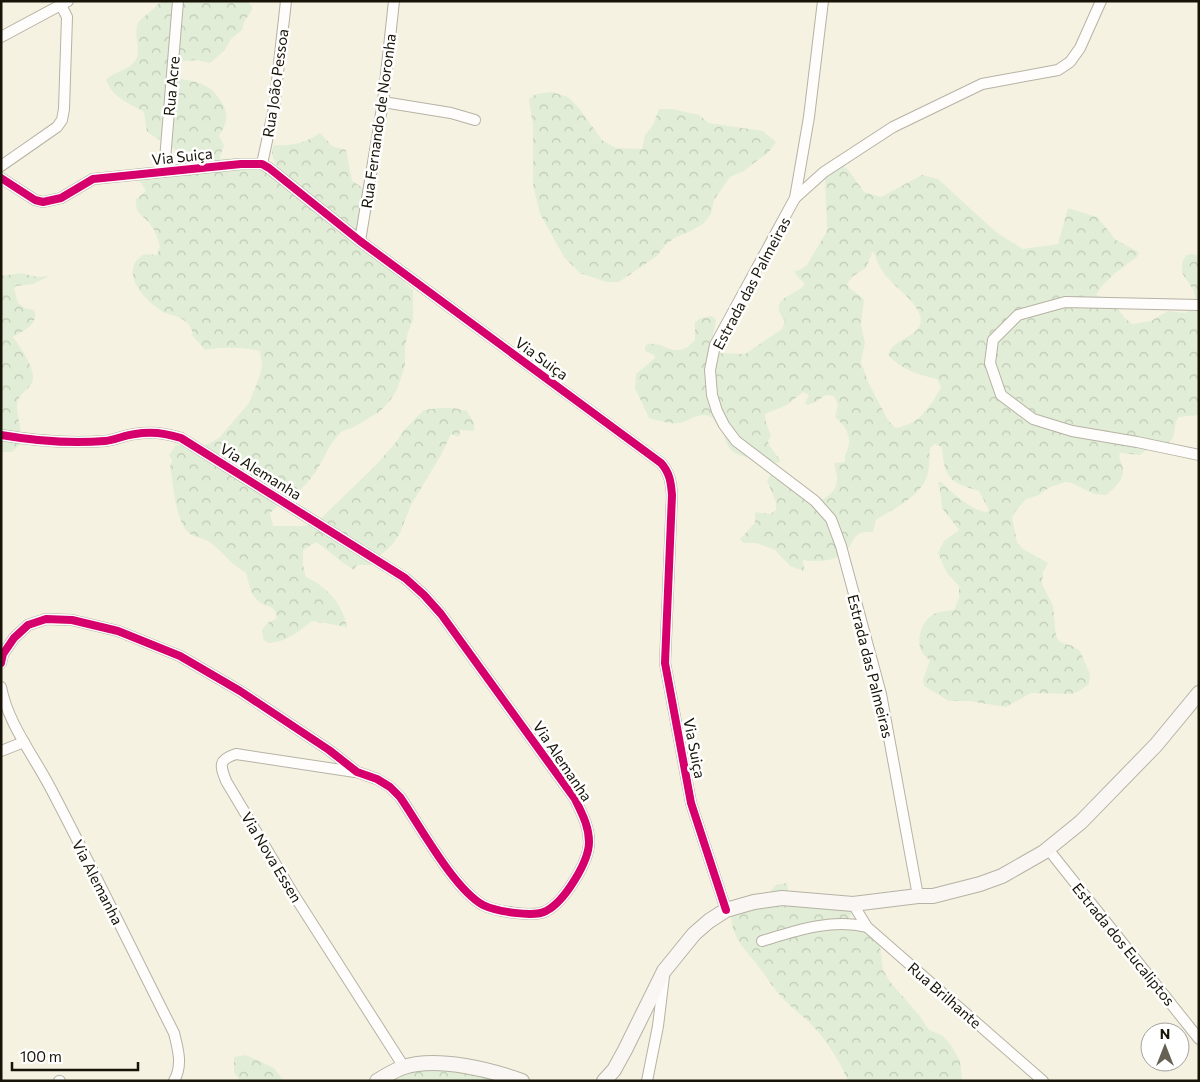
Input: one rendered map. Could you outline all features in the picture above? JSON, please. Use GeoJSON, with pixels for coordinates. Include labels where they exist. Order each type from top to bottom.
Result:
{"type":"FeatureCollection","features":[{"type":"Feature","properties":{"kind":"main road"},"geometry":{"type":"LineString","coordinates":[[604,1081],[614,1070],[625,1050],[664,971],[694,934],[709,920],[726,910],[754,902],[782,898],[854,904],[918,896],[933,896],[980,884],[1024,865],[1063,838],[1088,815],[1156,744],[1199,693]]}},
{"type":"Feature","properties":{"kind":"main road"},"geometry":{"type":"LineString","coordinates":[[377,1081],[404,1066],[424,1064],[465,1066],[522,1081]]}},
{"type":"Feature","properties":{"kind":"street","name":"Rua Acre"},"geometry":{"type":"LineString","coordinates":[[164,172],[178,1]]}},
{"type":"Feature","properties":{"kind":"street","name":"Rua João Pessoa"},"geometry":{"type":"LineString","coordinates":[[262,164],[274,108],[286,1]]}},
{"type":"Feature","properties":{"kind":"street","name":"Rua Fernando de Noronha"},"geometry":{"type":"LineString","coordinates":[[360,241],[383,102],[394,1]]}},
{"type":"Feature","properties":{"kind":"street","name":"Estrada das Palmeiras"},"geometry":{"type":"LineString","coordinates":[[823,1],[809,117],[796,198],[715,345],[710,370],[712,395],[716,411],[736,441],[815,501],[831,519],[841,546],[881,694],[918,896]]}},
{"type":"Feature","properties":{"kind":"street"},"geometry":{"type":"LineString","coordinates":[[796,198],[824,172],[893,127],[982,84],[1058,70],[1070,62],[1080,48],[1101,1]]}},
{"type":"Feature","properties":{"kind":"street"},"geometry":{"type":"LineString","coordinates":[[1,37],[64,3],[66,18],[64,108],[62,120],[57,127],[1,166]]}},
{"type":"Feature","properties":{"kind":"street"},"geometry":{"type":"LineString","coordinates":[[383,102],[451,113],[475,120]]}},
{"type":"Feature","properties":{"kind":"street","name":"Via Suiça"},"geometry":{"type":"LineString","coordinates":[[1,178],[35,200],[43,202],[61,198],[93,179],[241,164],[262,164],[360,241],[666,468],[671,483],[672,495],[665,663],[691,803],[726,910]]}},
{"type":"Feature","properties":{"kind":"street"},"geometry":{"type":"LineString","coordinates":[[1199,305],[1065,302],[1018,316],[993,340],[990,363],[1001,395],[1033,419],[1072,431],[1199,455]]}},
{"type":"Feature","properties":{"kind":"street","name":"Via Alemanha"},"geometry":{"type":"LineString","coordinates":[[1,435],[71,442],[107,440],[135,434],[164,432],[181,438],[405,578],[441,614],[575,799],[588,828],[589,844],[584,862],[563,898],[545,912],[529,914],[508,912],[484,905],[467,892],[448,870],[400,798],[390,787],[377,779],[357,772],[329,750],[240,691],[180,656],[118,631],[72,620],[46,619],[28,626],[14,638],[3,654],[1,662]]}},
{"type":"Feature","properties":{"kind":"street","name":"Via Alemanha"},"geometry":{"type":"LineString","coordinates":[[1,686],[10,713],[24,742],[50,787],[174,1033],[180,1057],[177,1076],[174,1081]]}},
{"type":"Feature","properties":{"kind":"street"},"geometry":{"type":"LineString","coordinates":[[1,751],[24,742]]}},
{"type":"Feature","properties":{"kind":"street","name":"Via Nova Essen"},"geometry":{"type":"LineString","coordinates":[[357,772],[236,754],[222,761],[221,769],[226,781],[294,895],[404,1066]]}},
{"type":"Feature","properties":{"kind":"street","name":"Estrada dos Eucaliptos"},"geometry":{"type":"LineString","coordinates":[[1048,849],[1187,1022]]}},
{"type":"Feature","properties":{"kind":"street","name":"Rua Brilhante"},"geometry":{"type":"LineString","coordinates":[[854,904],[867,927],[1043,1081]]}},
{"type":"Feature","properties":{"kind":"street"},"geometry":{"type":"LineString","coordinates":[[762,941],[811,927],[852,923],[867,927]]}},
{"type":"Feature","properties":{"kind":"street"},"geometry":{"type":"LineString","coordinates":[[647,1081],[659,1018],[664,971]]}},
{"type":"Feature","properties":{"kind":"street","name":"Estrada dos Eucaliptos"},"geometry":{"type":"LineString","coordinates":[[1190,1026],[1199,1039]]}},
{"type":"Feature","properties":{"kind":"green space"},"geometry":{"type":"Polygon","coordinates":[[[160,1],[248,2],[252,6],[252,10],[244,22],[242,30],[231,39],[225,50],[210,63],[197,60],[175,62],[169,73],[208,87],[222,102],[226,112],[226,121],[219,136],[224,146],[220,156],[221,159],[236,158],[277,173],[279,170],[272,154],[274,145],[298,143],[320,133],[332,146],[346,150],[352,181],[365,189],[363,233],[413,290],[413,320],[405,347],[405,365],[397,390],[379,412],[354,427],[341,432],[331,444],[316,472],[306,484],[296,494],[283,501],[270,513],[273,526],[315,524],[376,465],[404,430],[424,410],[454,408],[467,411],[474,423],[474,431],[460,430],[459,437],[451,434],[441,455],[411,505],[400,533],[392,545],[370,565],[357,565],[354,570],[316,542],[303,550],[303,565],[306,577],[320,585],[338,603],[347,627],[312,621],[297,633],[281,641],[268,643],[263,639],[262,630],[268,623],[277,618],[274,610],[260,603],[255,597],[251,591],[246,573],[232,563],[211,543],[189,533],[184,527],[178,512],[170,467],[172,460],[169,455],[176,445],[206,445],[219,438],[249,403],[262,366],[260,351],[232,348],[205,350],[191,334],[193,334],[192,330],[186,322],[163,312],[145,297],[135,283],[133,276],[133,268],[138,258],[150,254],[157,255],[160,246],[153,229],[137,209],[136,199],[146,191],[135,174],[178,164],[182,161],[182,156],[179,152],[147,132],[144,112],[127,103],[112,91],[106,80],[135,61],[138,53],[136,30],[138,23],[160,1]]]}},
{"type":"Feature","properties":{"kind":"green space"},"geometry":{"type":"Polygon","coordinates":[[[552,92],[568,97],[579,108],[602,140],[616,148],[642,149],[645,135],[653,125],[659,109],[672,109],[699,115],[709,123],[763,131],[776,142],[768,153],[744,171],[730,177],[714,200],[711,214],[703,224],[676,237],[665,245],[657,256],[619,282],[606,282],[580,273],[564,257],[540,214],[533,185],[533,126],[529,99],[536,94],[552,92]]]}},
{"type":"Feature","properties":{"kind":"green space"},"geometry":{"type":"Polygon","coordinates":[[[843,165],[864,192],[881,197],[922,175],[938,179],[997,233],[1023,249],[1058,244],[1068,208],[1097,217],[1116,240],[1139,252],[1137,257],[1109,278],[1096,295],[1112,300],[1124,317],[1132,324],[1151,321],[1168,311],[1185,313],[1197,308],[1194,291],[1182,273],[1182,263],[1186,255],[1199,256],[1199,415],[1179,417],[1176,421],[1173,438],[1162,450],[1150,447],[1140,455],[1120,453],[1123,469],[1122,477],[1118,484],[1106,495],[1094,494],[1066,482],[1050,487],[1039,495],[1026,499],[1012,518],[1017,542],[1023,549],[1048,563],[1043,572],[1042,584],[1053,606],[1056,636],[1060,642],[1073,646],[1080,651],[1090,674],[1089,684],[1079,691],[1071,694],[1031,693],[1006,707],[969,701],[949,701],[924,686],[923,680],[930,660],[923,654],[919,642],[923,625],[934,614],[954,610],[959,598],[959,586],[947,573],[938,553],[944,541],[959,530],[942,508],[938,482],[941,482],[975,509],[987,512],[989,510],[979,491],[961,485],[950,477],[944,466],[942,447],[935,444],[930,448],[928,473],[920,488],[907,501],[876,520],[873,532],[858,534],[846,551],[837,557],[820,561],[803,560],[803,571],[790,566],[775,550],[757,543],[743,543],[740,539],[755,523],[755,512],[770,514],[776,510],[776,502],[767,481],[770,475],[777,474],[818,501],[830,494],[836,486],[837,476],[834,463],[845,462],[849,441],[845,428],[835,417],[838,405],[834,396],[826,395],[807,405],[805,403],[809,395],[803,392],[787,405],[765,414],[771,436],[768,441],[769,445],[781,461],[777,463],[749,458],[735,453],[727,445],[718,423],[709,416],[698,416],[676,423],[649,418],[635,388],[636,374],[655,358],[654,355],[645,351],[647,344],[660,345],[676,350],[682,349],[695,340],[695,322],[701,318],[712,316],[716,320],[712,342],[713,353],[745,354],[782,329],[785,321],[780,313],[780,302],[805,284],[794,271],[800,270],[807,265],[827,231],[825,179],[827,172],[843,165]],[[873,251],[866,268],[853,276],[847,284],[864,300],[861,325],[865,343],[861,362],[869,384],[888,420],[894,427],[898,428],[919,418],[932,403],[941,387],[937,379],[910,371],[888,355],[891,348],[916,331],[920,325],[921,318],[909,299],[885,274],[873,251]]]}},
{"type":"Feature","properties":{"kind":"green space"},"geometry":{"type":"Polygon","coordinates":[[[21,273],[37,277],[50,276],[33,284],[16,286],[14,288],[18,303],[25,308],[34,310],[35,319],[33,323],[26,330],[13,337],[27,359],[33,372],[33,378],[32,383],[17,402],[21,444],[12,452],[2,452],[1,276],[21,273]]]}},
{"type":"Feature","properties":{"kind":"green space"},"geometry":{"type":"Polygon","coordinates":[[[787,883],[789,894],[851,908],[852,912],[848,921],[877,938],[883,970],[891,983],[919,1015],[929,1030],[943,1036],[951,1045],[960,1061],[962,1079],[964,1081],[848,1081],[827,1043],[816,1029],[786,1002],[776,990],[742,946],[733,928],[731,912],[764,898],[776,885],[787,883]]]}},
{"type":"Feature","properties":{"kind":"green space"},"geometry":{"type":"Polygon","coordinates":[[[246,1055],[274,1068],[284,1081],[240,1081],[234,1072],[234,1057],[246,1055]]]}},
{"type":"Feature","properties":{"kind":"green space"},"geometry":{"type":"Polygon","coordinates":[[[429,1063],[500,1081],[377,1081],[429,1063]]]}},
{"type":"Feature","properties":{"kind":"cycle path"},"geometry":{"type":"LineString","coordinates":[[1,178],[35,200],[43,202],[61,198],[93,179],[241,164],[262,164],[360,241],[661,463],[668,474],[672,495],[665,663],[691,803],[726,910]]}},
{"type":"Feature","properties":{"kind":"cycle path"},"geometry":{"type":"LineString","coordinates":[[1,435],[66,442],[105,441],[147,433],[181,438],[405,578],[441,614],[575,799],[588,831],[589,842],[585,860],[568,890],[546,911],[524,914],[483,905],[472,897],[449,871],[400,797],[390,787],[377,779],[357,772],[329,750],[240,691],[180,656],[118,631],[72,620],[46,619],[28,625],[14,638],[3,654],[1,663]]}}]}
